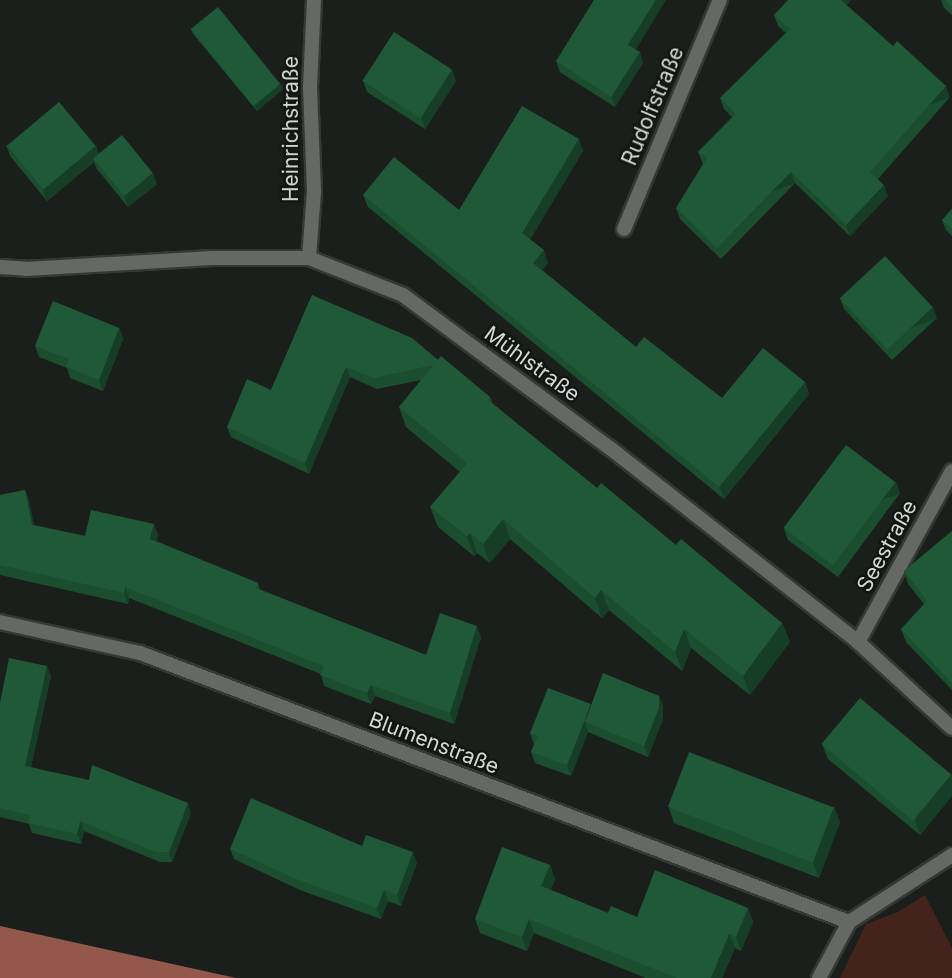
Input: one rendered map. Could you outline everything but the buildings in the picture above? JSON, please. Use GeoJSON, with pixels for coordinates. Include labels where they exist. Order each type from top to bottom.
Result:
{"type":"FeatureCollection","features":[{"type":"Feature","properties":{"kind":"street","name":"Heinrichstraße"},"geometry":{"type":"LineString","coordinates":[[309,258],[314,191],[310,87],[314,0]]}},
{"type":"Feature","properties":{"kind":"street","name":"Rudolfstraße"},"geometry":{"type":"LineString","coordinates":[[624,229],[720,0]]}},
{"type":"Feature","properties":{"kind":"street","name":"Mühlstraße"},"geometry":{"type":"LineString","coordinates":[[0,267],[26,269],[212,258],[309,258],[403,295],[610,448],[858,642],[952,728]]}},
{"type":"Feature","properties":{"kind":"street","name":"Seestraße"},"geometry":{"type":"LineString","coordinates":[[858,642],[952,471]]}},
{"type":"Feature","properties":{"kind":"street","name":"Blumenstraße"},"geometry":{"type":"LineString","coordinates":[[0,622],[140,653],[849,922]]}},
{"type":"Feature","properties":{"kind":"street"},"geometry":{"type":"LineString","coordinates":[[819,978],[849,922],[952,855]]}},
{"type":"Feature","properties":{"kind":"shaded area"},"geometry":{"type":"Polygon","coordinates":[[[925,895],[952,948],[952,978],[840,978],[866,924],[898,912],[925,895]]]}},
{"type":"Feature","properties":{"kind":"shaded area"},"geometry":{"type":"Polygon","coordinates":[[[0,926],[236,978],[0,978],[0,926]]]}}]}
